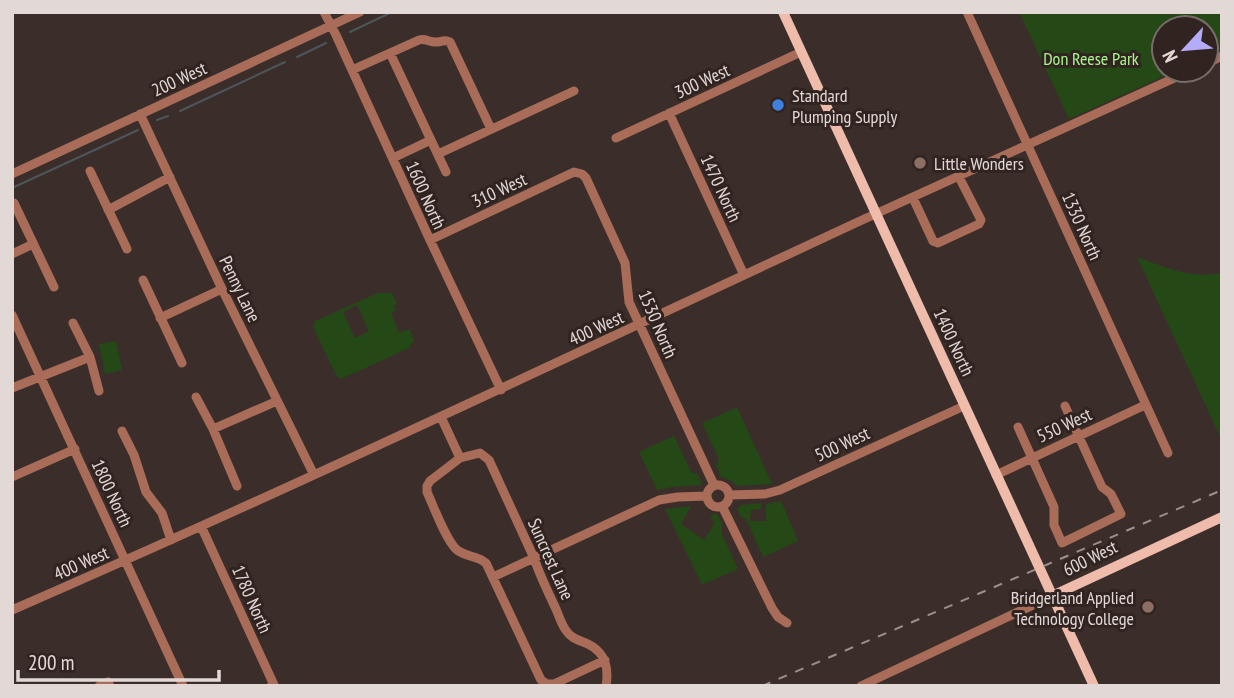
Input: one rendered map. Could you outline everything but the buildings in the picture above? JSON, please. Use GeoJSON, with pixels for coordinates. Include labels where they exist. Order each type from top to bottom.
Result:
{"type":"FeatureCollection","features":[{"type":"Feature","properties":{"kind":"main road","name":"1400 North"},"geometry":{"type":"LineString","coordinates":[[783,12],[1094,686]]}},
{"type":"Feature","properties":{"kind":"main road","name":"600 West"},"geometry":{"type":"LineString","coordinates":[[1052,596],[1222,517]]}},
{"type":"Feature","properties":{"kind":"street","name":"1600 North"},"geometry":{"type":"LineString","coordinates":[[324,12],[501,390]]}},
{"type":"Feature","properties":{"kind":"street","name":"200 West"},"geometry":{"type":"LineString","coordinates":[[12,174],[360,12]]}},
{"type":"Feature","properties":{"kind":"street","name":"1330 North"},"geometry":{"type":"LineString","coordinates":[[967,12],[1168,453]]}},
{"type":"Feature","properties":{"kind":"street"},"geometry":{"type":"LineString","coordinates":[[352,70],[423,39],[437,42],[446,40],[450,42],[491,129]]}},
{"type":"Feature","properties":{"kind":"street","name":"300 West"},"geometry":{"type":"LineString","coordinates":[[616,138],[801,52]]}},
{"type":"Feature","properties":{"kind":"street"},"geometry":{"type":"LineString","coordinates":[[390,53],[446,172]]}},
{"type":"Feature","properties":{"kind":"street","name":"400 West"},"geometry":{"type":"LineString","coordinates":[[12,610],[442,417],[1162,84]]}},
{"type":"Feature","properties":{"kind":"street"},"geometry":{"type":"LineString","coordinates":[[438,154],[574,91]]}},
{"type":"Feature","properties":{"kind":"street","name":"1470 North"},"geometry":{"type":"LineString","coordinates":[[669,113],[744,275]]}},
{"type":"Feature","properties":{"kind":"street","name":"Penny Lane"},"geometry":{"type":"LineString","coordinates":[[140,114],[222,289],[314,475]]}},
{"type":"Feature","properties":{"kind":"street"},"geometry":{"type":"LineString","coordinates":[[393,159],[431,140]]}},
{"type":"Feature","properties":{"kind":"street"},"geometry":{"type":"LineString","coordinates":[[90,171],[127,249]]}},
{"type":"Feature","properties":{"kind":"street","name":"310 West"},"geometry":{"type":"LineString","coordinates":[[429,240],[573,172],[582,174]]}},
{"type":"Feature","properties":{"kind":"street","name":"1530 North"},"geometry":{"type":"LineString","coordinates":[[582,174],[625,263],[629,302],[714,485]]}},
{"type":"Feature","properties":{"kind":"street"},"geometry":{"type":"LineString","coordinates":[[108,210],[170,177]]}},
{"type":"Feature","properties":{"kind":"street"},"geometry":{"type":"LineString","coordinates":[[913,198],[933,241],[938,243],[979,224],[981,220],[960,177]]}},
{"type":"Feature","properties":{"kind":"street"},"geometry":{"type":"LineString","coordinates":[[14,203],[54,287]]}},
{"type":"Feature","properties":{"kind":"street"},"geometry":{"type":"LineString","coordinates":[[12,254],[33,244]]}},
{"type":"Feature","properties":{"kind":"street"},"geometry":{"type":"LineString","coordinates":[[144,281],[182,363]]}},
{"type":"Feature","properties":{"kind":"street"},"geometry":{"type":"LineString","coordinates":[[160,318],[222,289]]}},
{"type":"Feature","properties":{"kind":"street","name":"1800 North"},"geometry":{"type":"LineString","coordinates":[[12,315],[183,686]]}},
{"type":"Feature","properties":{"kind":"street"},"geometry":{"type":"LineString","coordinates":[[73,323],[90,357],[99,391]]}},
{"type":"Feature","properties":{"kind":"street"},"geometry":{"type":"LineString","coordinates":[[12,388],[90,357]]}},
{"type":"Feature","properties":{"kind":"street"},"geometry":{"type":"LineString","coordinates":[[196,397],[237,486]]}},
{"type":"Feature","properties":{"kind":"street"},"geometry":{"type":"LineString","coordinates":[[213,429],[277,401]]}},
{"type":"Feature","properties":{"kind":"street","name":"550 West"},"geometry":{"type":"LineString","coordinates":[[996,475],[1145,405]]}},
{"type":"Feature","properties":{"kind":"street","name":"500 West"},"geometry":{"type":"LineString","coordinates":[[729,495],[765,494],[780,490],[964,406]]}},
{"type":"Feature","properties":{"kind":"street"},"geometry":{"type":"LineString","coordinates":[[1018,427],[1054,507],[1054,524],[1062,543],[1121,514],[1111,494],[1101,487],[1065,406]]}},
{"type":"Feature","properties":{"kind":"street"},"geometry":{"type":"LineString","coordinates":[[442,417],[460,458],[430,481],[427,492],[449,539],[463,554],[480,558],[486,563],[541,680],[554,684],[605,660],[606,686]]}},
{"type":"Feature","properties":{"kind":"street"},"geometry":{"type":"LineString","coordinates":[[122,431],[134,455],[146,492],[162,513],[171,540]]}},
{"type":"Feature","properties":{"kind":"street"},"geometry":{"type":"LineString","coordinates":[[12,477],[75,449]]}},
{"type":"Feature","properties":{"kind":"street","name":"Suncrest Lane"},"geometry":{"type":"LineString","coordinates":[[460,458],[480,453],[489,460],[565,630],[573,639],[599,651],[605,660]]}},
{"type":"Feature","properties":{"kind":"street"},"geometry":{"type":"LineString","coordinates":[[714,485],[724,486],[729,495],[722,506],[712,505],[707,496],[708,489],[714,485]]}},
{"type":"Feature","properties":{"kind":"street"},"geometry":{"type":"LineString","coordinates":[[493,577],[659,500],[678,496],[707,496]]}},
{"type":"Feature","properties":{"kind":"street"},"geometry":{"type":"LineString","coordinates":[[722,506],[772,608],[787,624]]}},
{"type":"Feature","properties":{"kind":"street","name":"1780 North"},"geometry":{"type":"LineString","coordinates":[[201,526],[272,685]]}},
{"type":"Feature","properties":{"kind":"street","name":"600 West"},"geometry":{"type":"LineString","coordinates":[[861,686],[1052,596]]}},
{"type":"Feature","properties":{"kind":"street"},"geometry":{"type":"LineString","coordinates":[[99,686],[108,682],[110,686]]}},
{"type":"Feature","properties":{"kind":"green space","name":"Don Reese Park"},"geometry":{"type":"Polygon","coordinates":[[[1019,12],[1222,12],[1220,52],[1220,14],[1150,14],[1150,83],[1069,119],[1019,12]]]}},
{"type":"Feature","properties":{"kind":"green space"},"geometry":{"type":"Polygon","coordinates":[[[1137,257],[1190,274],[1222,272],[1222,441],[1137,257]]]}},
{"type":"Feature","properties":{"kind":"green space"},"geometry":{"type":"Polygon","coordinates":[[[378,293],[392,293],[397,304],[394,306],[396,310],[391,313],[399,333],[410,329],[414,340],[409,348],[341,379],[337,377],[313,327],[315,321],[378,293]],[[357,305],[343,312],[355,338],[369,331],[357,305]]]}},
{"type":"Feature","properties":{"kind":"green space"},"geometry":{"type":"Polygon","coordinates":[[[116,341],[122,370],[105,374],[99,344],[116,341]]]}},
{"type":"Feature","properties":{"kind":"green space"},"geometry":{"type":"Polygon","coordinates":[[[737,407],[772,484],[737,486],[721,477],[716,465],[719,459],[702,423],[737,407]]]}},
{"type":"Feature","properties":{"kind":"green space"},"geometry":{"type":"Polygon","coordinates":[[[674,436],[691,472],[698,474],[701,485],[657,490],[639,452],[674,436]]]}},
{"type":"Feature","properties":{"kind":"green space"},"geometry":{"type":"Polygon","coordinates":[[[781,501],[798,541],[763,557],[746,519],[740,516],[737,508],[741,505],[761,503],[761,509],[751,510],[750,521],[766,521],[766,504],[781,501]]]}},
{"type":"Feature","properties":{"kind":"green space"},"geometry":{"type":"Polygon","coordinates":[[[691,506],[681,524],[704,540],[715,522],[710,518],[714,513],[717,514],[722,523],[722,534],[738,569],[702,585],[665,509],[691,506]]]}},
{"type":"Feature","properties":{"kind":"waterway"},"geometry":{"type":"LineString","coordinates":[[350,32],[392,12]]}},
{"type":"Feature","properties":{"kind":"waterway"},"geometry":{"type":"LineString","coordinates":[[297,57],[326,43]]}},
{"type":"Feature","properties":{"kind":"waterway"},"geometry":{"type":"LineString","coordinates":[[180,111],[285,62]]}},
{"type":"Feature","properties":{"kind":"waterway"},"geometry":{"type":"LineString","coordinates":[[157,120],[168,116]]}},
{"type":"Feature","properties":{"kind":"waterway"},"geometry":{"type":"LineString","coordinates":[[12,188],[138,130]]}},
{"type":"Feature","properties":{"kind":"railway"},"geometry":{"type":"LineString","coordinates":[[762,686],[1222,490]]}},
{"type":"Feature","properties":{"kind":"place","name":"Standard Plumping Supply"},"geometry":{"type":"Point","coordinates":[778,105]}},
{"type":"Feature","properties":{"kind":"place","name":"Little Wonders"},"geometry":{"type":"Point","coordinates":[920,163]}},
{"type":"Feature","properties":{"kind":"place","name":"Bridgerland Applied Technology College"},"geometry":{"type":"Point","coordinates":[1148,607]}}]}
